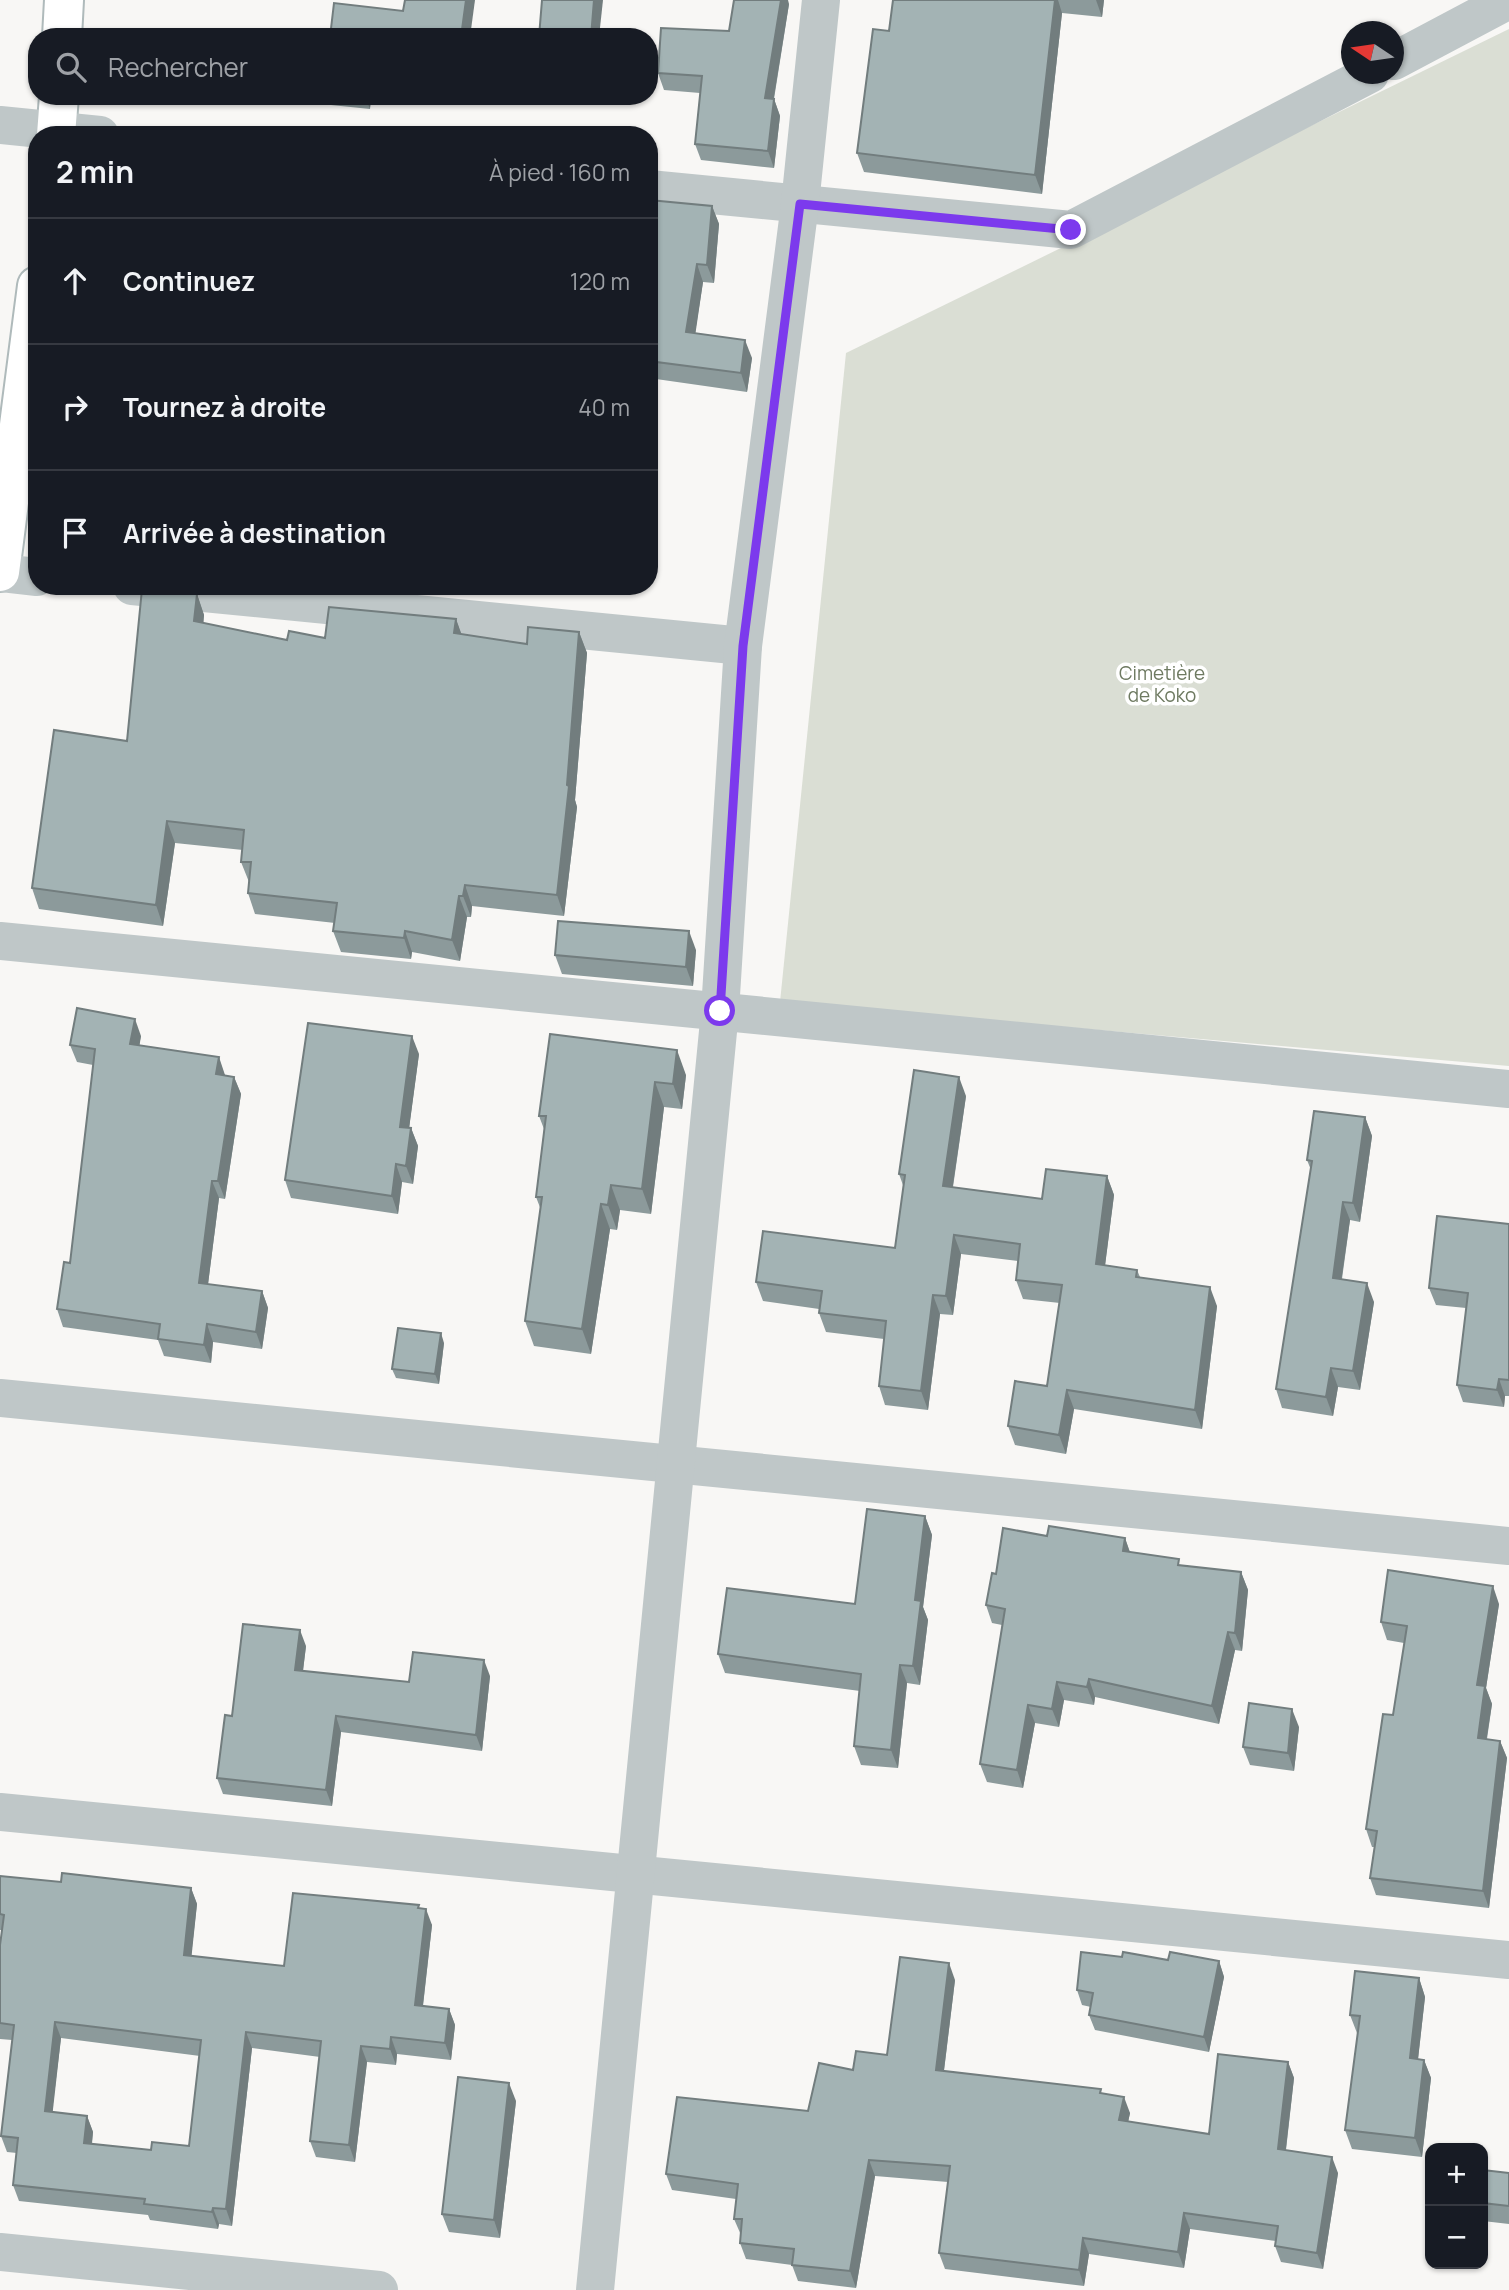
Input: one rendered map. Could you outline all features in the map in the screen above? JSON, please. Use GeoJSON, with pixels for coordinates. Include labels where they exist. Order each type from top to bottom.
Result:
{"type":"FeatureCollection","features":[{"type":"Feature","properties":{"kind":"main road"},"geometry":{"type":"LineString","coordinates":[[62,28],[64,0]]}},
{"type":"Feature","properties":{"kind":"main road"},"geometry":{"type":"LineString","coordinates":[[0,573],[28,356]]}},
{"type":"Feature","properties":{"kind":"street"},"geometry":{"type":"LineString","coordinates":[[595,2290],[720,1011],[743,646],[800,204],[821,0]]}},
{"type":"Feature","properties":{"kind":"street"},"geometry":{"type":"LineString","coordinates":[[1404,56],[1509,0]]}},
{"type":"Feature","properties":{"kind":"street"},"geometry":{"type":"LineString","coordinates":[[658,190],[1071,230],[1351,84]]}},
{"type":"Feature","properties":{"kind":"street"},"geometry":{"type":"LineString","coordinates":[[0,125],[57,121]]}},
{"type":"Feature","properties":{"kind":"street"},"geometry":{"type":"LineString","coordinates":[[0,573],[28,576]]}},
{"type":"Feature","properties":{"kind":"street"},"geometry":{"type":"LineString","coordinates":[[224,595],[743,646]]}},
{"type":"Feature","properties":{"kind":"street"},"geometry":{"type":"LineString","coordinates":[[0,941],[1509,1089]]}},
{"type":"Feature","properties":{"kind":"street"},"geometry":{"type":"LineString","coordinates":[[0,1398],[1509,1546]]}},
{"type":"Feature","properties":{"kind":"street"},"geometry":{"type":"LineString","coordinates":[[0,1812],[1509,1960]]}},
{"type":"Feature","properties":{"kind":"street"},"geometry":{"type":"LineString","coordinates":[[0,2252],[379,2290]]}},
{"type":"Feature","properties":{"kind":"green space","name":"Cimetière de Koko"},"geometry":{"type":"Polygon","coordinates":[[[1509,29],[1509,1066],[780,1002],[846,353],[1396,84],[1404,84],[1404,80],[1509,29]]]}},
{"type":"Feature","properties":{"kind":"building"},"geometry":{"type":"Polygon","coordinates":[[[405,0],[466,0],[462,28],[331,28],[334,3],[403,11],[405,0]]]}},
{"type":"Feature","properties":{"kind":"building"},"geometry":{"type":"Polygon","coordinates":[[[542,0],[594,0],[592,28],[540,28],[542,0]]]}},
{"type":"Feature","properties":{"kind":"building"},"geometry":{"type":"Polygon","coordinates":[[[734,0],[781,0],[765,98],[774,99],[768,151],[695,144],[702,76],[658,73],[661,28],[729,31],[734,0]]]}},
{"type":"Feature","properties":{"kind":"building"},"geometry":{"type":"Polygon","coordinates":[[[893,0],[1055,0],[1035,175],[857,153],[873,29],[889,31],[893,0]]]}},
{"type":"Feature","properties":{"kind":"building"},"geometry":{"type":"Polygon","coordinates":[[[658,201],[712,206],[707,265],[697,264],[686,332],[745,340],[741,373],[658,362],[658,201]]]}},
{"type":"Feature","properties":{"kind":"building"},"geometry":{"type":"Polygon","coordinates":[[[141,595],[197,595],[194,621],[287,640],[289,631],[325,638],[329,607],[456,619],[454,633],[527,644],[528,627],[579,632],[569,786],[557,895],[465,885],[463,896],[459,896],[452,940],[405,931],[404,938],[333,931],[337,903],[248,893],[251,862],[241,862],[244,830],[167,821],[156,905],[32,888],[54,730],[127,741],[141,595]]]}},
{"type":"Feature","properties":{"kind":"building"},"geometry":{"type":"Polygon","coordinates":[[[558,921],[689,931],[686,967],[555,955],[558,921]]]}},
{"type":"Feature","properties":{"kind":"building"},"geometry":{"type":"Polygon","coordinates":[[[77,1008],[135,1019],[130,1044],[219,1057],[216,1074],[234,1077],[218,1181],[212,1181],[199,1283],[262,1291],[256,1332],[207,1324],[204,1345],[158,1339],[160,1324],[57,1309],[64,1262],[70,1263],[95,1049],[70,1045],[77,1008]]]}},
{"type":"Feature","properties":{"kind":"building"},"geometry":{"type":"Polygon","coordinates":[[[308,1023],[412,1036],[400,1127],[411,1128],[406,1166],[396,1164],[392,1196],[285,1180],[308,1023]]]}},
{"type":"Feature","properties":{"kind":"building"},"geometry":{"type":"Polygon","coordinates":[[[550,1034],[677,1050],[673,1084],[655,1082],[642,1189],[611,1185],[608,1205],[601,1204],[582,1329],[525,1321],[542,1197],[536,1197],[546,1116],[539,1116],[550,1034]]]}},
{"type":"Feature","properties":{"kind":"building"},"geometry":{"type":"Polygon","coordinates":[[[914,1070],[959,1077],[943,1186],[1042,1199],[1046,1169],[1107,1176],[1096,1264],[1137,1270],[1136,1277],[1210,1287],[1195,1410],[1067,1390],[1059,1435],[1008,1426],[1015,1381],[1047,1386],[1062,1285],[1016,1280],[1020,1244],[954,1235],[946,1296],[933,1295],[921,1391],[879,1386],[886,1321],[819,1313],[822,1291],[756,1282],[763,1231],[895,1248],[905,1175],[899,1174],[914,1070]]]}},
{"type":"Feature","properties":{"kind":"building"},"geometry":{"type":"Polygon","coordinates":[[[1314,1111],[1365,1117],[1353,1203],[1343,1202],[1333,1278],[1367,1283],[1353,1371],[1331,1368],[1326,1397],[1276,1389],[1312,1161],[1307,1160],[1314,1111]]]}},
{"type":"Feature","properties":{"kind":"building"},"geometry":{"type":"Polygon","coordinates":[[[1437,1216],[1509,1224],[1509,1380],[1499,1379],[1497,1390],[1457,1385],[1468,1293],[1429,1288],[1437,1216]]]}},
{"type":"Feature","properties":{"kind":"building"},"geometry":{"type":"Polygon","coordinates":[[[398,1328],[441,1333],[435,1374],[392,1369],[398,1328]]]}},
{"type":"Feature","properties":{"kind":"building"},"geometry":{"type":"Polygon","coordinates":[[[867,1509],[925,1516],[915,1600],[921,1601],[913,1666],[900,1665],[891,1750],[854,1746],[861,1674],[718,1654],[727,1588],[855,1604],[867,1509]]]}},
{"type":"Feature","properties":{"kind":"building"},"geometry":{"type":"Polygon","coordinates":[[[1049,1526],[1125,1538],[1123,1551],[1179,1559],[1178,1565],[1241,1572],[1235,1633],[1228,1632],[1212,1706],[1089,1679],[1087,1687],[1057,1682],[1052,1709],[1028,1705],[1017,1770],[980,1764],[1005,1609],[986,1605],[992,1573],[996,1574],[1003,1528],[1047,1536],[1049,1526]]]}},
{"type":"Feature","properties":{"kind":"building"},"geometry":{"type":"Polygon","coordinates":[[[1388,1570],[1493,1586],[1477,1685],[1485,1686],[1478,1738],[1500,1741],[1483,1891],[1370,1878],[1377,1831],[1366,1829],[1383,1714],[1393,1715],[1407,1626],[1381,1622],[1388,1570]]]}},
{"type":"Feature","properties":{"kind":"building"},"geometry":{"type":"Polygon","coordinates":[[[243,1624],[300,1630],[295,1670],[409,1682],[413,1652],[484,1660],[476,1735],[336,1716],[326,1790],[217,1778],[225,1715],[232,1716],[243,1624]]]}},
{"type":"Feature","properties":{"kind":"building"},"geometry":{"type":"Polygon","coordinates":[[[1249,1703],[1292,1709],[1288,1753],[1243,1747],[1249,1703]]]}},
{"type":"Feature","properties":{"kind":"building"},"geometry":{"type":"Polygon","coordinates":[[[62,1873],[191,1888],[184,1955],[284,1966],[293,1893],[419,1905],[418,1908],[426,1909],[415,2005],[449,2009],[445,2043],[391,2037],[390,2049],[361,2046],[349,2145],[310,2141],[321,2041],[246,2032],[226,2209],[213,2208],[212,2212],[144,2204],[145,2199],[13,2185],[18,2138],[1,2136],[14,2025],[0,2023],[0,1945],[4,1915],[0,1914],[0,1876],[61,1882],[62,1873]],[[55,2022],[45,2111],[87,2116],[84,2143],[151,2150],[152,2142],[189,2146],[201,2040],[55,2022]]]}},
{"type":"Feature","properties":{"kind":"building"},"geometry":{"type":"Polygon","coordinates":[[[1081,1952],[1122,1957],[1123,1952],[1168,1960],[1170,1952],[1219,1961],[1204,2037],[1089,2015],[1093,1993],[1077,1990],[1081,1952]]]}},
{"type":"Feature","properties":{"kind":"building"},"geometry":{"type":"Polygon","coordinates":[[[900,1957],[949,1963],[936,2070],[1101,2089],[1100,2093],[1124,2097],[1119,2120],[1209,2134],[1218,2054],[1288,2062],[1278,2149],[1332,2157],[1317,2253],[1275,2246],[1278,2226],[1184,2213],[1178,2252],[1083,2238],[1079,2270],[939,2253],[950,2166],[869,2160],[850,2271],[792,2265],[794,2249],[740,2243],[742,2219],[734,2219],[738,2184],[666,2174],[677,2097],[808,2111],[819,2063],[853,2070],[856,2051],[887,2055],[900,1957]]]}},
{"type":"Feature","properties":{"kind":"building"},"geometry":{"type":"Polygon","coordinates":[[[1355,1971],[1419,1978],[1410,2058],[1424,2060],[1415,2138],[1345,2130],[1360,2016],[1350,2015],[1355,1971]]]}},
{"type":"Feature","properties":{"kind":"building"},"geometry":{"type":"Polygon","coordinates":[[[458,2077],[509,2083],[494,2220],[442,2214],[458,2077]]]}},
{"type":"Feature","properties":{"kind":"building"},"geometry":{"type":"Polygon","coordinates":[[[1488,2171],[1509,2173],[1509,2206],[1488,2204],[1488,2171]]]}},
{"type":"Feature","properties":{"kind":"route"},"geometry":{"type":"LineString","coordinates":[[720,1011],[743,646],[800,204],[1071,230]]}}]}
